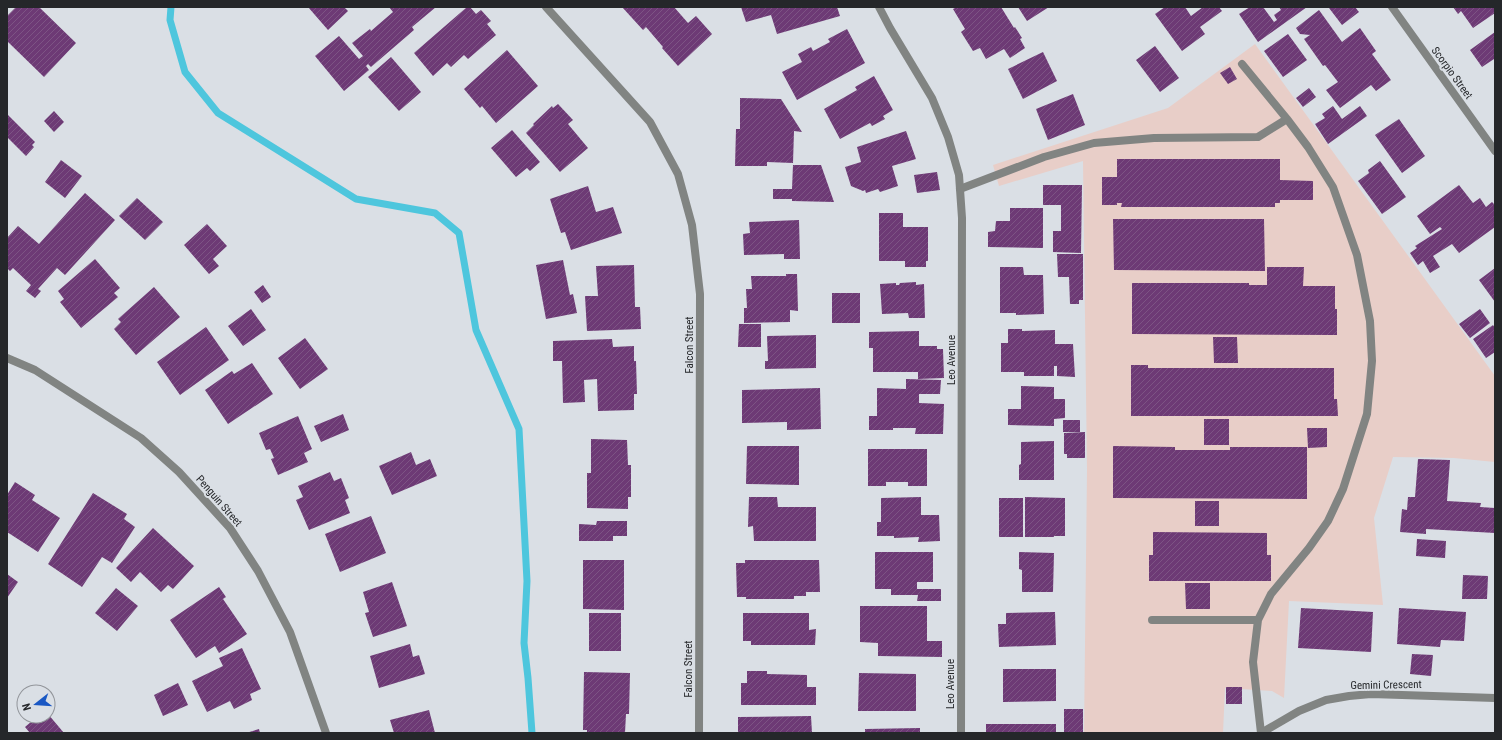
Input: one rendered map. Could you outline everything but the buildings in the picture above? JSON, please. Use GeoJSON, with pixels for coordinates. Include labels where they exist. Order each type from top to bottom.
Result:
{"type":"FeatureCollection","features":[{"type":"Feature","properties":{"kind":"street","name":"Falcon Street"},"geometry":{"type":"LineString","coordinates":[[546,7],[650,122],[678,174],[692,225],[700,294],[699,733]]}},
{"type":"Feature","properties":{"kind":"street","name":"Leo Avenue"},"geometry":{"type":"LineString","coordinates":[[879,7],[932,98],[948,137],[959,175],[962,218],[961,733]]}},
{"type":"Feature","properties":{"kind":"street","name":"Scorpio Street"},"geometry":{"type":"LineString","coordinates":[[1392,7],[1495,151]]}},
{"type":"Feature","properties":{"kind":"street"},"geometry":{"type":"LineString","coordinates":[[1242,64],[1308,147],[1333,187],[1357,254],[1370,321],[1372,361],[1367,414],[1343,489],[1328,521],[1309,548],[1271,594],[1258,620],[1253,662],[1261,733]]}},
{"type":"Feature","properties":{"kind":"street"},"geometry":{"type":"LineString","coordinates":[[960,188],[1044,157],[1094,143],[1154,138],[1258,137],[1287,119]]}},
{"type":"Feature","properties":{"kind":"street","name":"Penguin Street"},"geometry":{"type":"LineString","coordinates":[[7,358],[35,370],[141,438],[179,472],[230,528],[258,571],[290,632],[326,733]]}},
{"type":"Feature","properties":{"kind":"street"},"geometry":{"type":"LineString","coordinates":[[1152,620],[1258,620]]}},
{"type":"Feature","properties":{"kind":"street","name":"Gemini Crescent"},"geometry":{"type":"LineString","coordinates":[[1261,733],[1299,711],[1326,700],[1348,696],[1371,694],[1495,698]]}},
{"type":"Feature","properties":{"kind":"shaded area"},"geometry":{"type":"Polygon","coordinates":[[[1255,44],[1495,376],[1495,462],[1454,458],[1393,457],[1374,518],[1383,605],[1289,601],[1284,698],[1272,691],[1225,688],[1223,733],[1084,733],[1087,470],[1083,161],[999,186],[993,165],[1168,108],[1255,44]]]}},
{"type":"Feature","properties":{"kind":"waterway"},"geometry":{"type":"LineString","coordinates":[[171,7],[170,20],[185,72],[218,113],[356,199],[435,213],[459,233],[476,330],[519,429],[527,581],[524,643],[532,733]]}}]}
